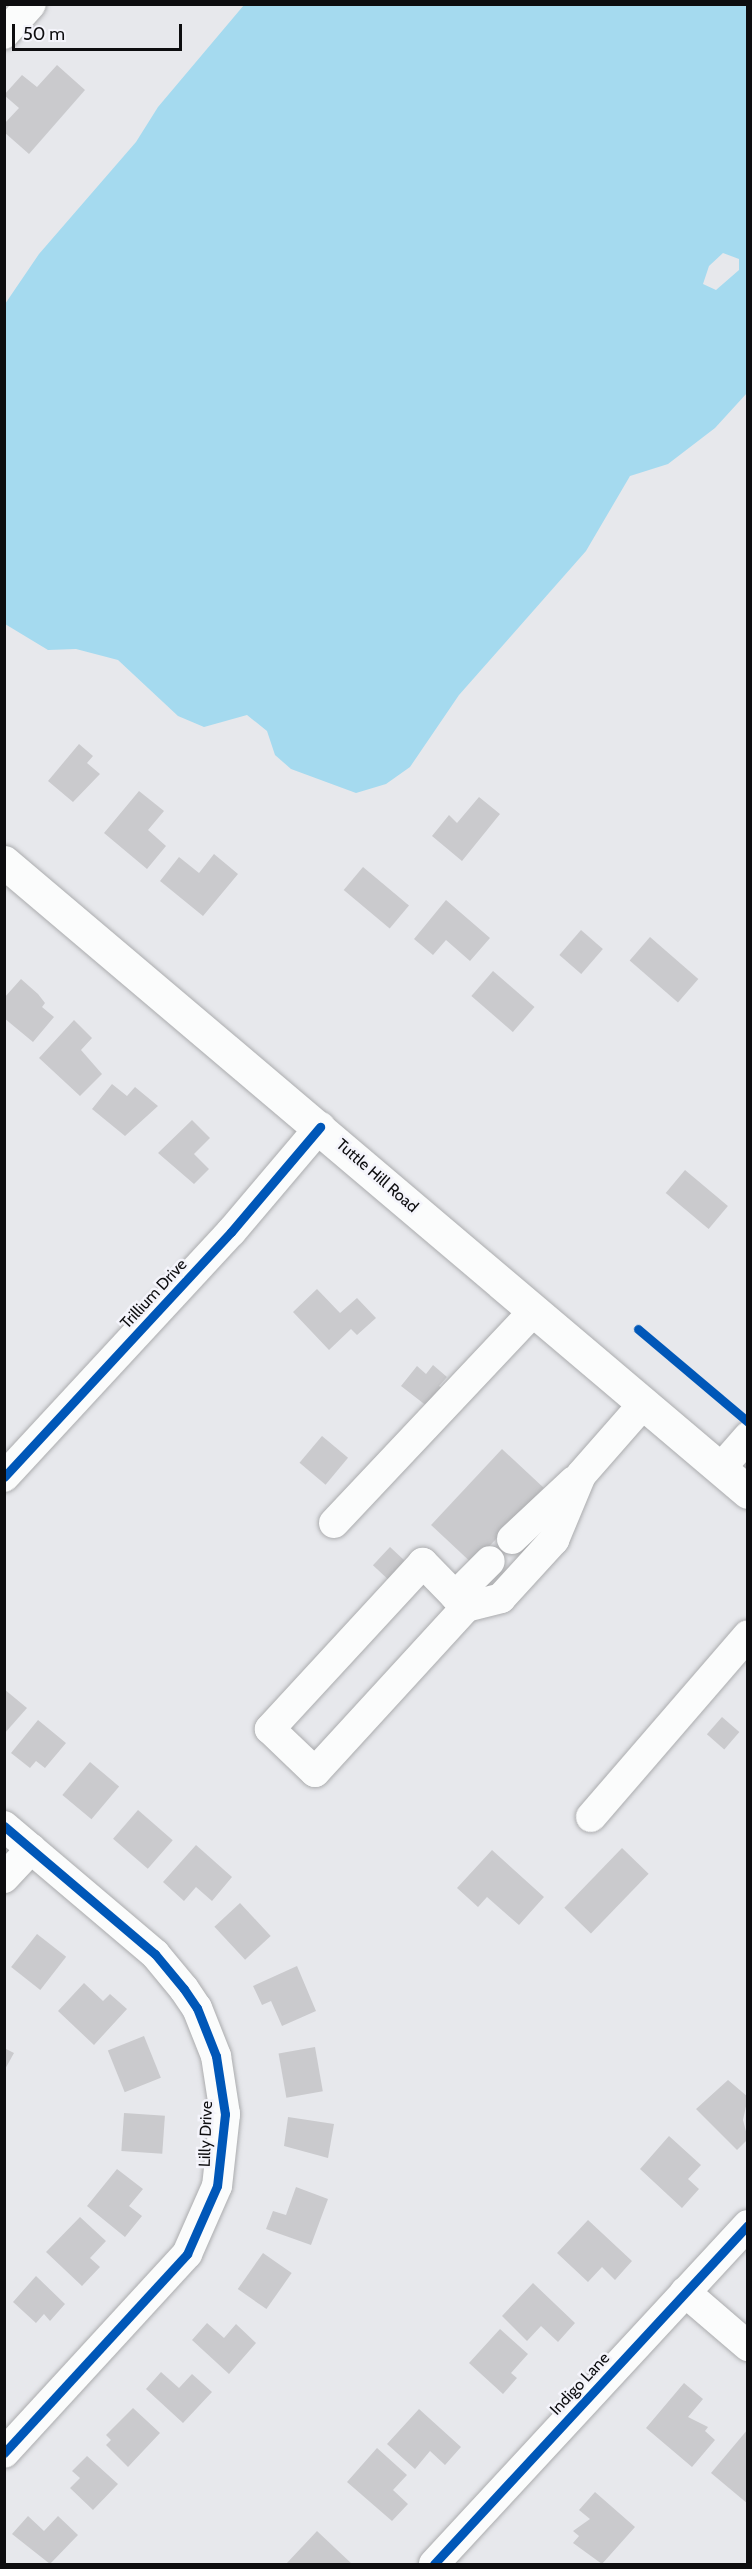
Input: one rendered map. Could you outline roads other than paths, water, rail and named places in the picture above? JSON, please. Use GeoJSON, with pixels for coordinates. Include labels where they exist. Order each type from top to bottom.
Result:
{"type":"FeatureCollection","features":[{"type":"Feature","properties":{"kind":"main road","name":"Tuttle Hill Road"},"geometry":{"type":"LineString","coordinates":[[4,862],[320,1127],[747,1492]]}},
{"type":"Feature","properties":{"kind":"street"},"geometry":{"type":"LineString","coordinates":[[4,34],[32,4]]}},
{"type":"Feature","properties":{"kind":"street","name":"Trillium Drive"},"geometry":{"type":"LineString","coordinates":[[4,1477],[231,1232],[320,1127]]}},
{"type":"Feature","properties":{"kind":"street"},"geometry":{"type":"LineString","coordinates":[[334,1523],[534,1311]]}},
{"type":"Feature","properties":{"kind":"street"},"geometry":{"type":"LineString","coordinates":[[512,1539],[580,1475],[644,1403]]}},
{"type":"Feature","properties":{"kind":"street"},"geometry":{"type":"LineString","coordinates":[[720,1469],[747,1437]]}},
{"type":"Feature","properties":{"kind":"street"},"geometry":{"type":"LineString","coordinates":[[490,1561],[461,1601],[315,1772],[270,1729],[423,1563],[461,1601],[501,1598],[554,1540],[580,1475]]}},
{"type":"Feature","properties":{"kind":"street"},"geometry":{"type":"LineString","coordinates":[[591,1817],[747,1635]]}},
{"type":"Feature","properties":{"kind":"street","name":"Lilly Drive"},"geometry":{"type":"LineString","coordinates":[[4,1826],[155,1954],[197,2008],[222,2088],[224,2145],[218,2186],[187,2254],[4,2453]]}},
{"type":"Feature","properties":{"kind":"street"},"geometry":{"type":"LineString","coordinates":[[4,1878],[31,1849]]}},
{"type":"Feature","properties":{"kind":"street","name":"Indigo Lane"},"geometry":{"type":"LineString","coordinates":[[434,2565],[747,2225]]}},
{"type":"Feature","properties":{"kind":"street"},"geometry":{"type":"LineString","coordinates":[[685,2292],[747,2346]]}},
{"type":"Feature","properties":{"kind":"water"},"geometry":{"type":"Polygon","coordinates":[[[244,5],[747,5],[747,393],[715,428],[668,464],[630,476],[586,551],[459,695],[410,767],[386,784],[356,793],[291,769],[275,755],[267,731],[247,715],[204,727],[178,716],[118,660],[76,649],[48,650],[5,624],[5,304],[39,254],[136,142],[158,107],[244,5]],[[723,253],[709,266],[703,284],[716,290],[739,270],[739,259],[723,253]]]}}]}
